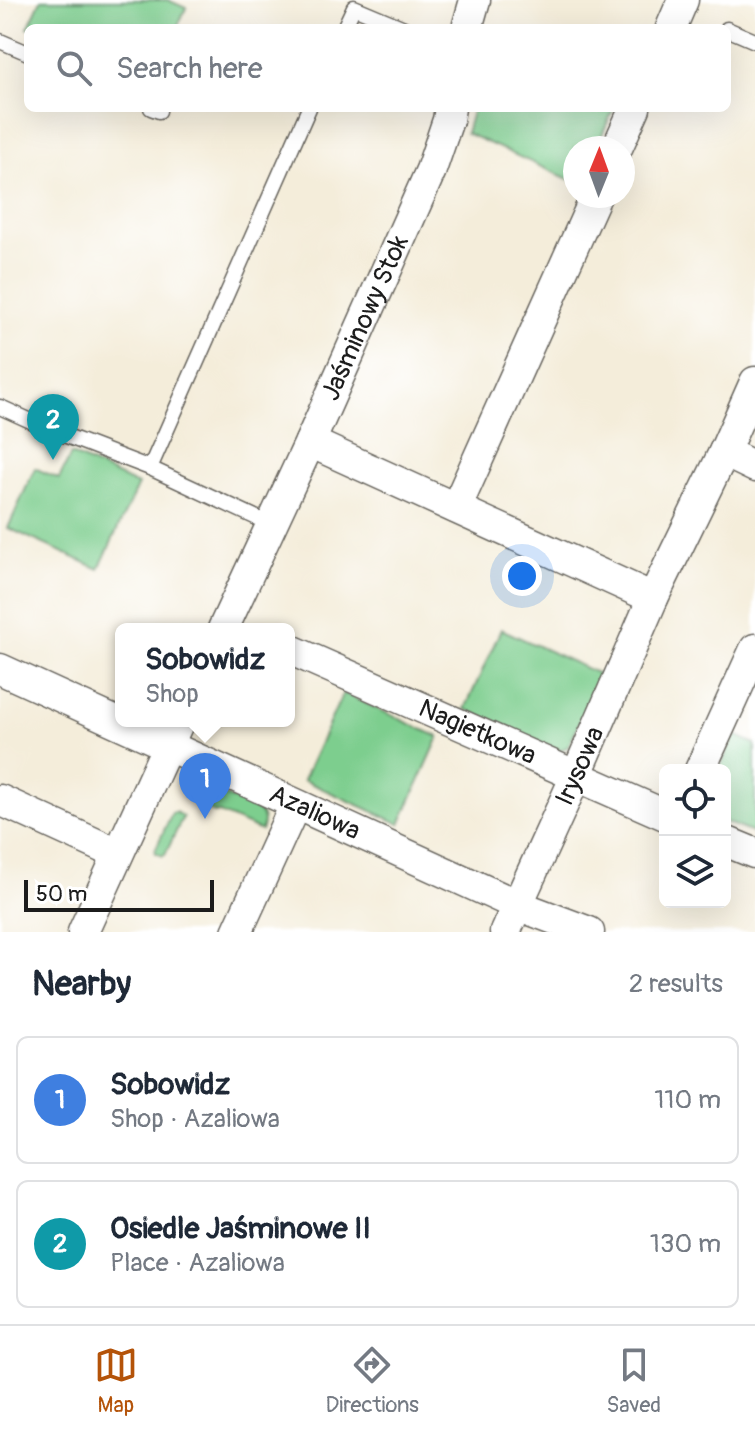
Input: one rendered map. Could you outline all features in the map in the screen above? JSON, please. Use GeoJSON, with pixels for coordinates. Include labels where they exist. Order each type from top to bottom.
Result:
{"type":"FeatureCollection","features":[{"type":"Feature","properties":{"kind":"street"},"geometry":{"type":"LineString","coordinates":[[468,24],[475,0]]}},
{"type":"Feature","properties":{"kind":"street","name":"Jaśminowy Stok"},"geometry":{"type":"LineString","coordinates":[[233,623],[272,525],[431,170],[449,112]]}},
{"type":"Feature","properties":{"kind":"street"},"geometry":{"type":"LineString","coordinates":[[622,136],[633,112]]}},
{"type":"Feature","properties":{"kind":"street"},"geometry":{"type":"LineString","coordinates":[[456,508],[591,208]]}},
{"type":"Feature","properties":{"kind":"street","name":"Irysowa"},"geometry":{"type":"LineString","coordinates":[[511,918],[653,598],[755,382]]}},
{"type":"Feature","properties":{"kind":"street"},"geometry":{"type":"LineString","coordinates":[[310,442],[653,598]]}},
{"type":"Feature","properties":{"kind":"street"},"geometry":{"type":"LineString","coordinates":[[724,452],[755,467]]}},
{"type":"Feature","properties":{"kind":"street"},"geometry":{"type":"LineString","coordinates":[[703,764],[755,649]]}},
{"type":"Feature","properties":{"kind":"street","name":"Nagietkowa"},"geometry":{"type":"LineString","coordinates":[[295,652],[659,812]]}},
{"type":"Feature","properties":{"kind":"street","name":"Azaliowa"},"geometry":{"type":"LineString","coordinates":[[0,669],[115,712]]}},
{"type":"Feature","properties":{"kind":"street"},"geometry":{"type":"LineString","coordinates":[[83,932],[173,733]]}},
{"type":"Feature","properties":{"kind":"street","name":"Azaliowa"},"geometry":{"type":"LineString","coordinates":[[173,733],[295,805],[511,918],[589,932]]}},
{"type":"Feature","properties":{"kind":"street"},"geometry":{"type":"LineString","coordinates":[[0,800],[118,854]]}},
{"type":"Feature","properties":{"kind":"street"},"geometry":{"type":"LineString","coordinates":[[237,932],[295,805]]}},
{"type":"Feature","properties":{"kind":"street"},"geometry":{"type":"LineString","coordinates":[[731,843],[754,853]]}},
{"type":"Feature","properties":{"kind":"lane"},"geometry":{"type":"LineString","coordinates":[[346,24],[354,7],[394,24]]}},
{"type":"Feature","properties":{"kind":"lane"},"geometry":{"type":"LineString","coordinates":[[731,30],[755,41]]}},
{"type":"Feature","properties":{"kind":"lane"},"geometry":{"type":"LineString","coordinates":[[0,41],[24,51]]}},
{"type":"Feature","properties":{"kind":"lane"},"geometry":{"type":"LineString","coordinates":[[150,468],[307,112]]}},
{"type":"Feature","properties":{"kind":"lane"},"geometry":{"type":"LineString","coordinates":[[0,407],[150,468],[272,525]]}},
{"type":"Feature","properties":{"kind":"green space"},"geometry":{"type":"Polygon","coordinates":[[[41,0],[168,0],[186,8],[179,24],[30,24],[41,0]]]}},
{"type":"Feature","properties":{"kind":"green space"},"geometry":{"type":"Polygon","coordinates":[[[472,112],[612,112],[601,136],[563,136],[563,177],[466,133],[472,112]]]}},
{"type":"Feature","properties":{"kind":"green space"},"geometry":{"type":"Polygon","coordinates":[[[71,454],[138,485],[99,569],[8,528],[35,468],[59,479],[71,454]]]}},
{"type":"Feature","properties":{"kind":"green space"},"geometry":{"type":"Polygon","coordinates":[[[501,629],[601,675],[568,747],[557,751],[465,709],[501,629]]]}},
{"type":"Feature","properties":{"kind":"green space"},"geometry":{"type":"Polygon","coordinates":[[[343,693],[439,737],[400,824],[303,780],[343,693]]]}},
{"type":"Feature","properties":{"kind":"green space"},"geometry":{"type":"Polygon","coordinates":[[[735,735],[755,744],[755,834],[731,824],[731,764],[722,764],[735,735]]]}},
{"type":"Feature","properties":{"kind":"green space"},"geometry":{"type":"Polygon","coordinates":[[[205,787],[258,810],[263,820],[261,831],[205,808],[201,800],[205,787]]]}},
{"type":"Feature","properties":{"kind":"green space"},"geometry":{"type":"Polygon","coordinates":[[[175,812],[183,817],[162,856],[155,850],[175,812]]]}},
{"type":"Feature","properties":{"kind":"place","name":"Osiedle Jaśminowe II"},"geometry":{"type":"Point","coordinates":[53,460]}},
{"type":"Feature","properties":{"kind":"place","name":"Sobowidz"},"geometry":{"type":"Point","coordinates":[205,819]}}]}
